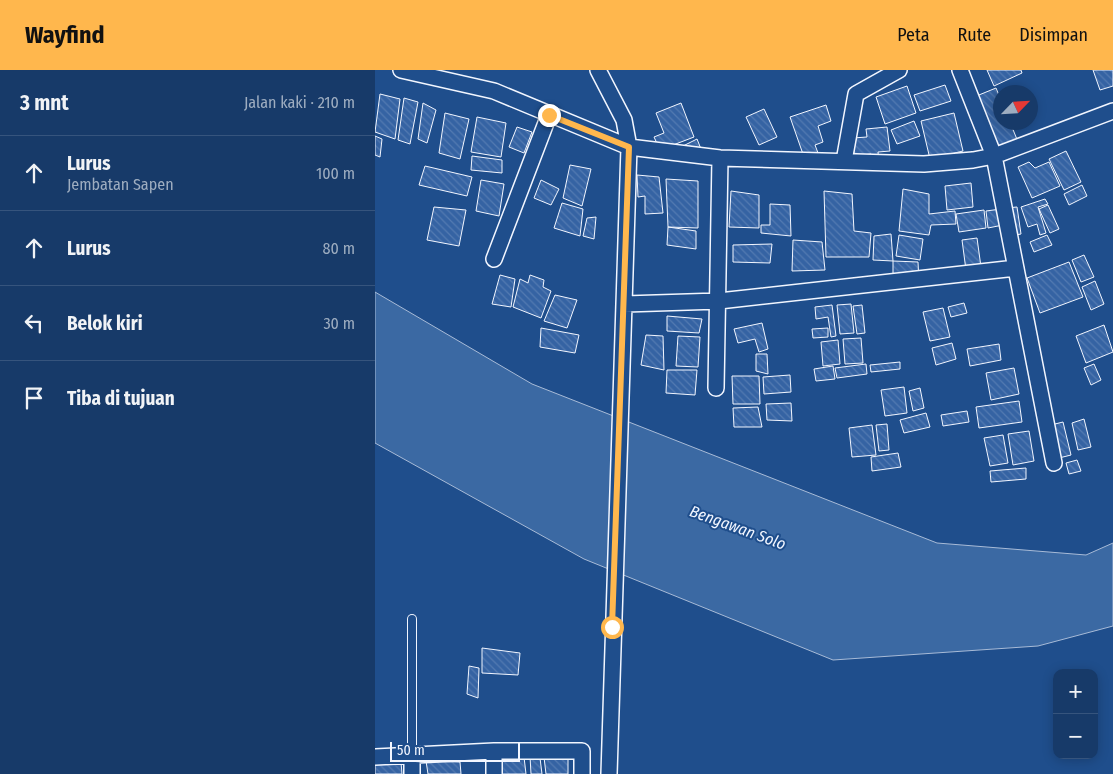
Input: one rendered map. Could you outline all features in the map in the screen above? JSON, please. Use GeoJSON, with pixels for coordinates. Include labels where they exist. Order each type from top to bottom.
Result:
{"type":"FeatureCollection","features":[{"type":"Feature","properties":{"kind":"street"},"geometry":{"type":"LineString","coordinates":[[401,70],[494,91],[629,147],[720,158],[925,164],[993,156],[1113,111]]}},
{"type":"Feature","properties":{"kind":"street"},"geometry":{"type":"LineString","coordinates":[[598,70],[624,120],[629,147],[623,362],[612,627],[609,774]]}},
{"type":"Feature","properties":{"kind":"street"},"geometry":{"type":"LineString","coordinates":[[844,162],[856,94],[899,70]]}},
{"type":"Feature","properties":{"kind":"street"},"geometry":{"type":"LineString","coordinates":[[960,70],[993,156],[1055,464]]}},
{"type":"Feature","properties":{"kind":"street"},"geometry":{"type":"LineString","coordinates":[[494,259],[549,115]]}},
{"type":"Feature","properties":{"kind":"street"},"geometry":{"type":"LineString","coordinates":[[716,388],[720,158]]}},
{"type":"Feature","properties":{"kind":"street"},"geometry":{"type":"LineString","coordinates":[[625,304],[719,301],[1016,268]]}},
{"type":"Feature","properties":{"kind":"street"},"geometry":{"type":"LineString","coordinates":[[375,757],[494,751],[609,752]]}},
{"type":"Feature","properties":{"kind":"street"},"geometry":{"type":"LineString","coordinates":[[494,751],[494,774]]}},
{"type":"Feature","properties":{"kind":"street"},"geometry":{"type":"LineString","coordinates":[[581,751],[582,774]]}},
{"type":"Feature","properties":{"kind":"street"},"geometry":{"type":"LineString","coordinates":[[412,754],[412,774]]}},
{"type":"Feature","properties":{"kind":"lane"},"geometry":{"type":"LineString","coordinates":[[412,619],[412,754]]}},
{"type":"Feature","properties":{"kind":"water","name":"Bengawan Solo"},"geometry":{"type":"Polygon","coordinates":[[[375,292],[532,384],[937,543],[1086,555],[1113,543],[1113,626],[1038,646],[833,660],[584,559],[375,443],[375,292]]]}},
{"type":"Feature","properties":{"kind":"building"},"geometry":{"type":"Polygon","coordinates":[[[987,70],[1021,70],[1022,73],[994,85],[987,70]]]}},
{"type":"Feature","properties":{"kind":"building"},"geometry":{"type":"Polygon","coordinates":[[[1093,70],[1113,70],[1113,86],[1100,90],[1093,70]]]}},
{"type":"Feature","properties":{"kind":"building"},"geometry":{"type":"Polygon","coordinates":[[[945,85],[951,101],[920,111],[914,95],[945,85]]]}},
{"type":"Feature","properties":{"kind":"building"},"geometry":{"type":"Polygon","coordinates":[[[907,86],[916,113],[885,124],[876,97],[907,86]]]}},
{"type":"Feature","properties":{"kind":"building"},"geometry":{"type":"Polygon","coordinates":[[[993,89],[993,130],[1013,130],[1018,142],[996,151],[974,97],[993,89]]]}},
{"type":"Feature","properties":{"kind":"building"},"geometry":{"type":"Polygon","coordinates":[[[380,94],[400,99],[395,139],[375,132],[380,94]]]}},
{"type":"Feature","properties":{"kind":"building"},"geometry":{"type":"Polygon","coordinates":[[[404,98],[418,102],[410,144],[398,140],[404,98]]]}},
{"type":"Feature","properties":{"kind":"building"},"geometry":{"type":"Polygon","coordinates":[[[423,103],[436,110],[427,143],[418,139],[423,103]]]}},
{"type":"Feature","properties":{"kind":"building"},"geometry":{"type":"Polygon","coordinates":[[[681,103],[694,137],[660,150],[654,137],[664,133],[656,113],[681,103]]]}},
{"type":"Feature","properties":{"kind":"building"},"geometry":{"type":"Polygon","coordinates":[[[826,105],[831,121],[818,126],[823,142],[815,145],[818,153],[804,157],[790,117],[826,105]]]}},
{"type":"Feature","properties":{"kind":"building"},"geometry":{"type":"Polygon","coordinates":[[[764,109],[777,137],[759,145],[746,117],[764,109]]]}},
{"type":"Feature","properties":{"kind":"building"},"geometry":{"type":"Polygon","coordinates":[[[445,113],[469,119],[460,159],[439,153],[445,113]]]}},
{"type":"Feature","properties":{"kind":"building"},"geometry":{"type":"Polygon","coordinates":[[[954,113],[963,151],[930,159],[921,121],[954,113]]]}},
{"type":"Feature","properties":{"kind":"building"},"geometry":{"type":"Polygon","coordinates":[[[477,117],[506,123],[501,157],[471,152],[477,117]]]}},
{"type":"Feature","properties":{"kind":"building"},"geometry":{"type":"Polygon","coordinates":[[[914,121],[920,136],[897,144],[891,130],[914,121]]]}},
{"type":"Feature","properties":{"kind":"building"},"geometry":{"type":"Polygon","coordinates":[[[517,127],[532,132],[524,153],[509,147],[517,127]]]}},
{"type":"Feature","properties":{"kind":"building"},"geometry":{"type":"Polygon","coordinates":[[[887,127],[890,151],[878,152],[879,162],[872,162],[871,154],[854,156],[853,138],[867,137],[866,129],[887,127]]]}},
{"type":"Feature","properties":{"kind":"building"},"geometry":{"type":"Polygon","coordinates":[[[375,136],[382,139],[380,157],[375,155],[375,136]]]}},
{"type":"Feature","properties":{"kind":"building"},"geometry":{"type":"Polygon","coordinates":[[[697,139],[701,149],[671,152],[697,139]]]}},
{"type":"Feature","properties":{"kind":"building"},"geometry":{"type":"Polygon","coordinates":[[[1066,151],[1081,182],[1064,190],[1049,159],[1066,151]]]}},
{"type":"Feature","properties":{"kind":"building"},"geometry":{"type":"Polygon","coordinates":[[[472,156],[502,160],[502,173],[471,170],[472,156]]]}},
{"type":"Feature","properties":{"kind":"building"},"geometry":{"type":"Polygon","coordinates":[[[1029,162],[1035,168],[1049,162],[1060,186],[1032,198],[1018,167],[1029,162]]]}},
{"type":"Feature","properties":{"kind":"building"},"geometry":{"type":"Polygon","coordinates":[[[570,165],[591,169],[582,206],[563,198],[570,165]]]}},
{"type":"Feature","properties":{"kind":"building"},"geometry":{"type":"Polygon","coordinates":[[[425,166],[472,177],[467,196],[419,185],[425,166]]]}},
{"type":"Feature","properties":{"kind":"building"},"geometry":{"type":"Polygon","coordinates":[[[637,175],[659,177],[663,213],[645,214],[645,196],[638,197],[637,175]]]}},
{"type":"Feature","properties":{"kind":"building"},"geometry":{"type":"Polygon","coordinates":[[[666,179],[698,181],[698,228],[668,227],[666,179]]]}},
{"type":"Feature","properties":{"kind":"building"},"geometry":{"type":"Polygon","coordinates":[[[481,180],[504,184],[499,216],[476,211],[481,180]]]}},
{"type":"Feature","properties":{"kind":"building"},"geometry":{"type":"Polygon","coordinates":[[[541,180],[559,189],[551,205],[534,198],[541,180]]]}},
{"type":"Feature","properties":{"kind":"building"},"geometry":{"type":"Polygon","coordinates":[[[971,183],[973,207],[947,210],[945,186],[971,183]]]}},
{"type":"Feature","properties":{"kind":"building"},"geometry":{"type":"Polygon","coordinates":[[[1082,185],[1087,196],[1069,205],[1064,194],[1082,185]]]}},
{"type":"Feature","properties":{"kind":"building"},"geometry":{"type":"Polygon","coordinates":[[[903,189],[929,194],[929,214],[955,211],[956,224],[931,225],[929,235],[899,231],[903,189]]]}},
{"type":"Feature","properties":{"kind":"building"},"geometry":{"type":"Polygon","coordinates":[[[731,191],[759,195],[759,228],[729,227],[731,191]]]}},
{"type":"Feature","properties":{"kind":"building"},"geometry":{"type":"Polygon","coordinates":[[[824,191],[852,194],[854,231],[871,233],[869,257],[826,257],[824,191]]]}},
{"type":"Feature","properties":{"kind":"building"},"geometry":{"type":"Polygon","coordinates":[[[1045,199],[1048,204],[1038,207],[1046,233],[1040,235],[1037,224],[1028,227],[1021,207],[1045,199]]]}},
{"type":"Feature","properties":{"kind":"building"},"geometry":{"type":"Polygon","coordinates":[[[562,203],[583,209],[580,236],[554,228],[562,203]]]}},
{"type":"Feature","properties":{"kind":"building"},"geometry":{"type":"Polygon","coordinates":[[[770,204],[790,205],[791,236],[761,233],[761,225],[770,225],[770,204]]]}},
{"type":"Feature","properties":{"kind":"building"},"geometry":{"type":"Polygon","coordinates":[[[1048,205],[1059,229],[1050,233],[1039,209],[1048,205]]]}},
{"type":"Feature","properties":{"kind":"building"},"geometry":{"type":"Polygon","coordinates":[[[434,207],[466,210],[459,246],[427,240],[434,207]]]}},
{"type":"Feature","properties":{"kind":"building"},"geometry":{"type":"Polygon","coordinates":[[[1017,207],[1021,234],[1011,236],[1006,208],[1017,207]]]}},
{"type":"Feature","properties":{"kind":"building"},"geometry":{"type":"Polygon","coordinates":[[[1001,209],[1003,225],[988,228],[986,211],[1001,209]]]}},
{"type":"Feature","properties":{"kind":"building"},"geometry":{"type":"Polygon","coordinates":[[[984,210],[986,228],[959,232],[956,214],[984,210]]]}},
{"type":"Feature","properties":{"kind":"building"},"geometry":{"type":"Polygon","coordinates":[[[596,217],[594,239],[583,236],[587,218],[596,217]]]}},
{"type":"Feature","properties":{"kind":"building"},"geometry":{"type":"Polygon","coordinates":[[[668,227],[696,231],[696,249],[667,245],[668,227]]]}},
{"type":"Feature","properties":{"kind":"building"},"geometry":{"type":"Polygon","coordinates":[[[891,234],[893,261],[873,260],[874,236],[891,234]]]}},
{"type":"Feature","properties":{"kind":"building"},"geometry":{"type":"Polygon","coordinates":[[[899,235],[923,239],[920,260],[896,256],[899,235]]]}},
{"type":"Feature","properties":{"kind":"building"},"geometry":{"type":"Polygon","coordinates":[[[1047,235],[1052,245],[1034,252],[1030,242],[1047,235]]]}},
{"type":"Feature","properties":{"kind":"building"},"geometry":{"type":"Polygon","coordinates":[[[977,238],[981,267],[966,270],[962,240],[977,238]]]}},
{"type":"Feature","properties":{"kind":"building"},"geometry":{"type":"Polygon","coordinates":[[[793,240],[822,242],[825,270],[792,271],[793,240]]]}},
{"type":"Feature","properties":{"kind":"building"},"geometry":{"type":"Polygon","coordinates":[[[772,244],[770,263],[733,262],[733,245],[772,244]]]}},
{"type":"Feature","properties":{"kind":"building"},"geometry":{"type":"Polygon","coordinates":[[[1084,255],[1094,277],[1081,282],[1072,260],[1084,255]]]}},
{"type":"Feature","properties":{"kind":"building"},"geometry":{"type":"Polygon","coordinates":[[[893,261],[918,262],[919,282],[893,281],[893,261]]]}},
{"type":"Feature","properties":{"kind":"building"},"geometry":{"type":"Polygon","coordinates":[[[1069,262],[1083,297],[1040,313],[1027,278],[1069,262]]]}},
{"type":"Feature","properties":{"kind":"building"},"geometry":{"type":"Polygon","coordinates":[[[500,275],[515,279],[511,307],[492,304],[500,275]]]}},
{"type":"Feature","properties":{"kind":"building"},"geometry":{"type":"Polygon","coordinates":[[[530,275],[544,280],[543,287],[551,291],[541,318],[513,307],[520,279],[528,283],[530,275]]]}},
{"type":"Feature","properties":{"kind":"building"},"geometry":{"type":"Polygon","coordinates":[[[1095,281],[1104,304],[1091,310],[1082,287],[1095,281]]]}},
{"type":"Feature","properties":{"kind":"building"},"geometry":{"type":"Polygon","coordinates":[[[555,295],[577,300],[567,328],[544,321],[555,295]]]}},
{"type":"Feature","properties":{"kind":"building"},"geometry":{"type":"Polygon","coordinates":[[[964,303],[967,313],[951,317],[948,307],[964,303]]]}},
{"type":"Feature","properties":{"kind":"building"},"geometry":{"type":"Polygon","coordinates":[[[851,304],[854,333],[840,334],[837,305],[851,304]]]}},
{"type":"Feature","properties":{"kind":"building"},"geometry":{"type":"Polygon","coordinates":[[[832,305],[836,336],[831,337],[828,317],[816,319],[815,307],[832,305]]]}},
{"type":"Feature","properties":{"kind":"building"},"geometry":{"type":"Polygon","coordinates":[[[862,305],[865,333],[857,334],[853,306],[862,305]]]}},
{"type":"Feature","properties":{"kind":"building"},"geometry":{"type":"Polygon","coordinates":[[[943,308],[950,337],[930,341],[923,312],[943,308]]]}},
{"type":"Feature","properties":{"kind":"building"},"geometry":{"type":"Polygon","coordinates":[[[667,316],[702,319],[699,333],[667,331],[667,316]]]}},
{"type":"Feature","properties":{"kind":"building"},"geometry":{"type":"Polygon","coordinates":[[[762,323],[768,349],[759,352],[755,339],[738,343],[734,329],[762,323]]]}},
{"type":"Feature","properties":{"kind":"building"},"geometry":{"type":"Polygon","coordinates":[[[1104,325],[1113,352],[1086,363],[1076,336],[1104,325]]]}},
{"type":"Feature","properties":{"kind":"building"},"geometry":{"type":"Polygon","coordinates":[[[541,328],[579,335],[575,353],[540,347],[541,328]]]}},
{"type":"Feature","properties":{"kind":"building"},"geometry":{"type":"Polygon","coordinates":[[[828,328],[828,337],[813,338],[812,329],[828,328]]]}},
{"type":"Feature","properties":{"kind":"building"},"geometry":{"type":"Polygon","coordinates":[[[646,335],[663,336],[664,370],[641,365],[646,335]]]}},
{"type":"Feature","properties":{"kind":"building"},"geometry":{"type":"Polygon","coordinates":[[[678,336],[700,337],[698,367],[676,366],[678,336]]]}},
{"type":"Feature","properties":{"kind":"building"},"geometry":{"type":"Polygon","coordinates":[[[861,338],[863,363],[845,364],[843,339],[861,338]]]}},
{"type":"Feature","properties":{"kind":"building"},"geometry":{"type":"Polygon","coordinates":[[[838,340],[840,364],[823,366],[821,342],[838,340]]]}},
{"type":"Feature","properties":{"kind":"building"},"geometry":{"type":"Polygon","coordinates":[[[952,343],[956,359],[936,365],[932,348],[952,343]]]}},
{"type":"Feature","properties":{"kind":"building"},"geometry":{"type":"Polygon","coordinates":[[[999,344],[1001,360],[970,366],[967,349],[999,344]]]}},
{"type":"Feature","properties":{"kind":"building"},"geometry":{"type":"Polygon","coordinates":[[[756,354],[767,354],[768,374],[756,371],[756,354]]]}},
{"type":"Feature","properties":{"kind":"building"},"geometry":{"type":"Polygon","coordinates":[[[900,362],[900,369],[871,372],[870,365],[900,362]]]}},
{"type":"Feature","properties":{"kind":"building"},"geometry":{"type":"Polygon","coordinates":[[[866,364],[867,374],[837,378],[835,368],[866,364]]]}},
{"type":"Feature","properties":{"kind":"building"},"geometry":{"type":"Polygon","coordinates":[[[1094,364],[1101,380],[1091,385],[1084,368],[1094,364]]]}},
{"type":"Feature","properties":{"kind":"building"},"geometry":{"type":"Polygon","coordinates":[[[833,366],[835,379],[816,381],[814,369],[833,366]]]}},
{"type":"Feature","properties":{"kind":"building"},"geometry":{"type":"Polygon","coordinates":[[[1014,368],[1019,394],[991,400],[986,373],[1014,368]]]}},
{"type":"Feature","properties":{"kind":"building"},"geometry":{"type":"Polygon","coordinates":[[[667,370],[697,370],[695,395],[666,393],[667,370]]]}},
{"type":"Feature","properties":{"kind":"building"},"geometry":{"type":"Polygon","coordinates":[[[790,375],[791,392],[764,394],[763,377],[790,375]]]}},
{"type":"Feature","properties":{"kind":"building"},"geometry":{"type":"Polygon","coordinates":[[[732,376],[759,376],[760,404],[733,404],[732,376]]]}},
{"type":"Feature","properties":{"kind":"building"},"geometry":{"type":"Polygon","coordinates":[[[904,387],[907,413],[885,416],[881,390],[904,387]]]}},
{"type":"Feature","properties":{"kind":"building"},"geometry":{"type":"Polygon","coordinates":[[[920,388],[924,408],[913,411],[909,391],[920,388]]]}},
{"type":"Feature","properties":{"kind":"building"},"geometry":{"type":"Polygon","coordinates":[[[1019,401],[1022,422],[979,428],[976,407],[1019,401]]]}},
{"type":"Feature","properties":{"kind":"building"},"geometry":{"type":"Polygon","coordinates":[[[791,403],[792,421],[767,420],[766,404],[791,403]]]}},
{"type":"Feature","properties":{"kind":"building"},"geometry":{"type":"Polygon","coordinates":[[[758,407],[762,427],[734,427],[733,408],[758,407]]]}},
{"type":"Feature","properties":{"kind":"building"},"geometry":{"type":"Polygon","coordinates":[[[967,411],[969,422],[943,426],[941,415],[967,411]]]}},
{"type":"Feature","properties":{"kind":"building"},"geometry":{"type":"Polygon","coordinates":[[[926,413],[930,427],[904,433],[900,420],[926,413]]]}},
{"type":"Feature","properties":{"kind":"building"},"geometry":{"type":"Polygon","coordinates":[[[1084,419],[1091,447],[1078,450],[1072,423],[1084,419]]]}},
{"type":"Feature","properties":{"kind":"building"},"geometry":{"type":"Polygon","coordinates":[[[1063,422],[1071,455],[1059,458],[1051,425],[1063,422]]]}},
{"type":"Feature","properties":{"kind":"building"},"geometry":{"type":"Polygon","coordinates":[[[887,424],[889,450],[879,451],[876,425],[887,424]]]}},
{"type":"Feature","properties":{"kind":"building"},"geometry":{"type":"Polygon","coordinates":[[[872,425],[876,455],[852,457],[849,428],[872,425]]]}},
{"type":"Feature","properties":{"kind":"building"},"geometry":{"type":"Polygon","coordinates":[[[1029,431],[1034,461],[1013,465],[1008,434],[1029,431]]]}},
{"type":"Feature","properties":{"kind":"building"},"geometry":{"type":"Polygon","coordinates":[[[1003,435],[1008,463],[990,466],[984,438],[1003,435]]]}},
{"type":"Feature","properties":{"kind":"building"},"geometry":{"type":"Polygon","coordinates":[[[898,453],[901,467],[872,471],[871,457],[898,453]]]}},
{"type":"Feature","properties":{"kind":"building"},"geometry":{"type":"Polygon","coordinates":[[[1077,460],[1081,471],[1069,474],[1066,463],[1077,460]]]}},
{"type":"Feature","properties":{"kind":"building"},"geometry":{"type":"Polygon","coordinates":[[[1026,468],[1026,479],[991,482],[990,471],[1026,468]]]}},
{"type":"Feature","properties":{"kind":"building"},"geometry":{"type":"Polygon","coordinates":[[[482,648],[520,653],[518,675],[482,673],[482,648]]]}},
{"type":"Feature","properties":{"kind":"building"},"geometry":{"type":"Polygon","coordinates":[[[469,666],[479,668],[478,698],[467,694],[469,666]]]}},
{"type":"Feature","properties":{"kind":"building"},"geometry":{"type":"Polygon","coordinates":[[[500,756],[524,757],[526,774],[501,774],[500,756]]]}},
{"type":"Feature","properties":{"kind":"building"},"geometry":{"type":"Polygon","coordinates":[[[530,756],[540,758],[542,774],[531,774],[530,756]]]}},
{"type":"Feature","properties":{"kind":"building"},"geometry":{"type":"Polygon","coordinates":[[[568,756],[568,774],[546,774],[544,757],[568,756]]]}},
{"type":"Feature","properties":{"kind":"building"},"geometry":{"type":"Polygon","coordinates":[[[426,761],[460,762],[461,774],[428,774],[426,761]]]}},
{"type":"Feature","properties":{"kind":"building"},"geometry":{"type":"Polygon","coordinates":[[[401,762],[402,774],[375,774],[375,764],[401,762]]]}},
{"type":"Feature","properties":{"kind":"route"},"geometry":{"type":"LineString","coordinates":[[549,115],[629,147],[623,362],[612,627]]}}]}
